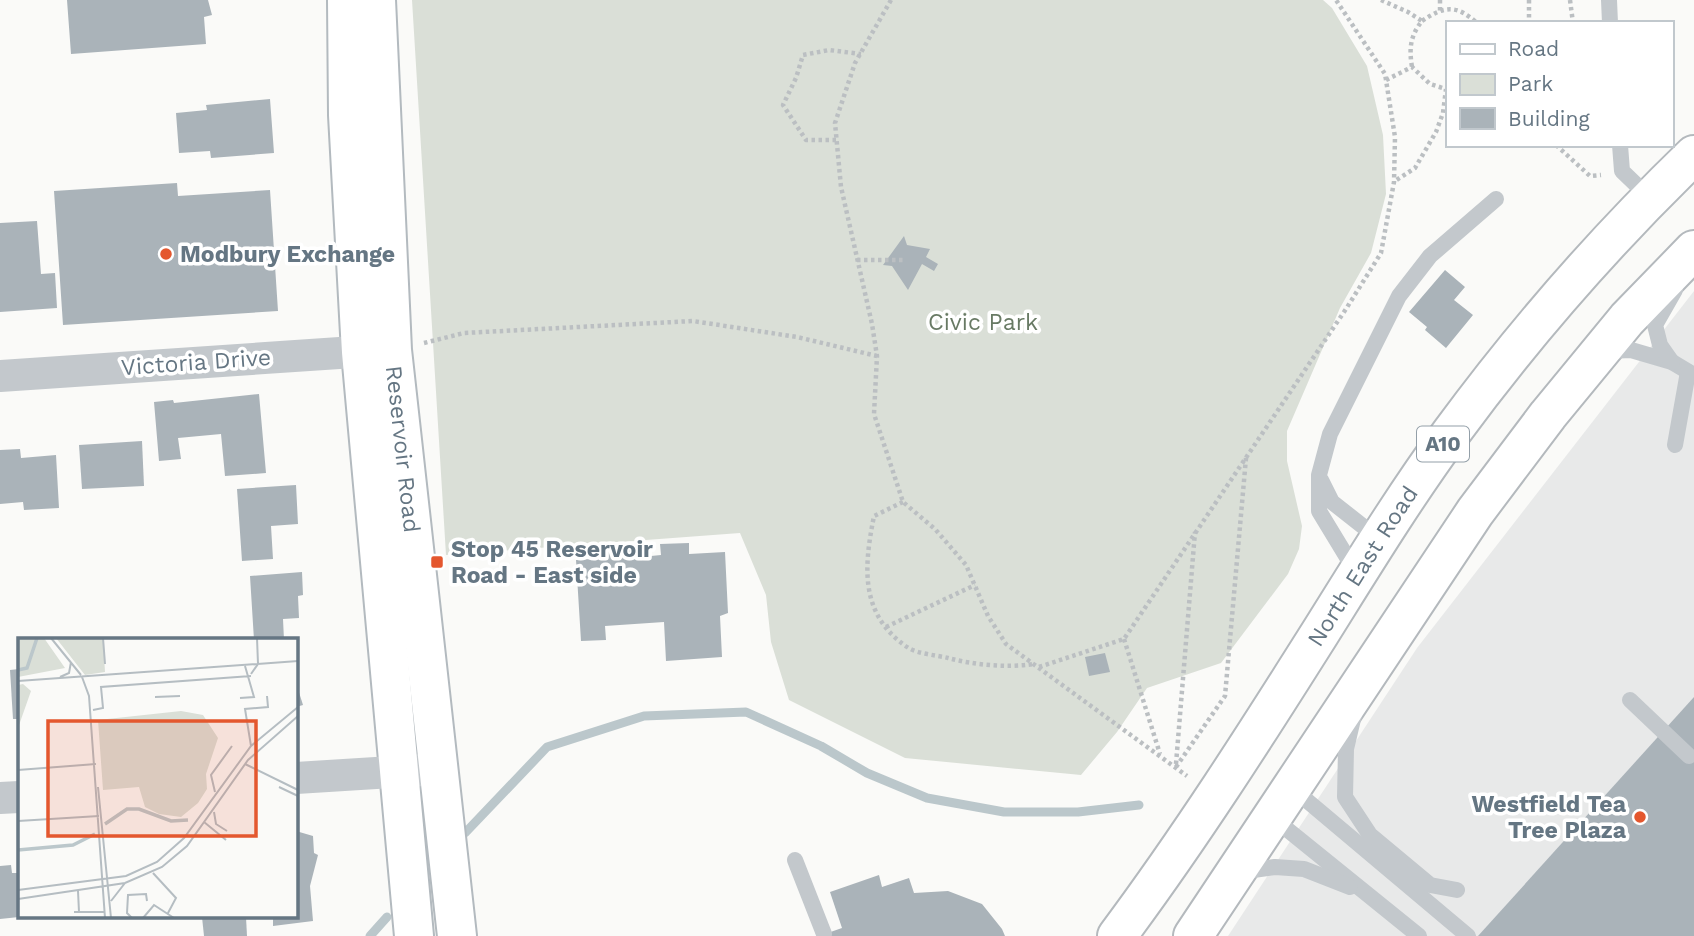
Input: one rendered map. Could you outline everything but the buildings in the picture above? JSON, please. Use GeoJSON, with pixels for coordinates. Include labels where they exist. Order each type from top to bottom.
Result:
{"type":"FeatureCollection","features":[{"type":"Feature","properties":{"kind":"main road","name":"Reservoir Road"},"geometry":{"type":"LineString","coordinates":[[354,1],[348,115],[377,351],[437,769],[457,936]]}},
{"type":"Feature","properties":{"kind":"main road","name":"North East Road"},"geometry":{"type":"LineString","coordinates":[[1117,936],[1169,867],[1379,539],[1450,435],[1517,347],[1650,198],[1694,155]]}},
{"type":"Feature","properties":{"kind":"main road"},"geometry":{"type":"LineString","coordinates":[[1193,936],[1475,512],[1548,415],[1627,318],[1694,250]]}},
{"type":"Feature","properties":{"kind":"main road","name":"Reservoir Road"},"geometry":{"type":"LineString","coordinates":[[377,351],[399,772],[414,936]]}},
{"type":"Feature","properties":{"kind":"main road"},"geometry":{"type":"LineString","coordinates":[[1235,767],[1283,803]]}},
{"type":"Feature","properties":{"kind":"street","name":"Victoria Drive"},"geometry":{"type":"LineString","coordinates":[[0,376],[377,351]]}},
{"type":"Feature","properties":{"kind":"street"},"geometry":{"type":"LineString","coordinates":[[298,778],[437,769]]}},
{"type":"Feature","properties":{"kind":"street"},"geometry":{"type":"LineString","coordinates":[[0,798],[18,797]]}},
{"type":"Feature","properties":{"kind":"lane"},"geometry":{"type":"LineString","coordinates":[[1609,0],[1610,21]]}},
{"type":"Feature","properties":{"kind":"lane"},"geometry":{"type":"LineString","coordinates":[[1620,147],[1622,171],[1650,198]]}},
{"type":"Feature","properties":{"kind":"lane"},"geometry":{"type":"LineString","coordinates":[[1357,574],[1319,511],[1319,475],[1329,434],[1399,296],[1430,256],[1496,199]]}},
{"type":"Feature","properties":{"kind":"lane"},"geometry":{"type":"LineString","coordinates":[[1672,362],[1660,345],[1655,325],[1694,257]]}},
{"type":"Feature","properties":{"kind":"lane"},"geometry":{"type":"LineString","coordinates":[[1600,351],[1631,350],[1672,362],[1691,373],[1675,445]]}},
{"type":"Feature","properties":{"kind":"lane"},"geometry":{"type":"LineString","coordinates":[[1319,475],[1332,502],[1379,539]]}},
{"type":"Feature","properties":{"kind":"lane"},"geometry":{"type":"LineString","coordinates":[[1362,682],[1346,749],[1345,797],[1370,835],[1430,885],[1457,890]]}},
{"type":"Feature","properties":{"kind":"lane"},"geometry":{"type":"LineString","coordinates":[[1630,700],[1689,756]]}},
{"type":"Feature","properties":{"kind":"lane"},"geometry":{"type":"LineString","coordinates":[[1283,803],[1365,893],[1419,936]]}},
{"type":"Feature","properties":{"kind":"lane"},"geometry":{"type":"LineString","coordinates":[[1283,803],[1468,936]]}},
{"type":"Feature","properties":{"kind":"lane"},"geometry":{"type":"LineString","coordinates":[[795,860],[824,934]]}},
{"type":"Feature","properties":{"kind":"lane"},"geometry":{"type":"LineString","coordinates":[[1237,872],[1275,867],[1304,869],[1365,893]]}},
{"type":"Feature","properties":{"kind":"path"},"geometry":{"type":"LineString","coordinates":[[891,0],[855,63],[835,123],[841,187],[877,356],[874,414],[903,502],[935,529],[966,565],[988,616],[1006,644],[1187,776]]}},
{"type":"Feature","properties":{"kind":"path"},"geometry":{"type":"LineString","coordinates":[[903,502],[874,516],[866,579],[877,619],[908,648],[960,661],[1037,666],[1124,639],[1381,253],[1394,181],[1395,136],[1385,74],[1336,0]]}},
{"type":"Feature","properties":{"kind":"path"},"geometry":{"type":"LineString","coordinates":[[1381,0],[1422,21]]}},
{"type":"Feature","properties":{"kind":"path"},"geometry":{"type":"LineString","coordinates":[[1440,0],[1440,11]]}},
{"type":"Feature","properties":{"kind":"path"},"geometry":{"type":"LineString","coordinates":[[1529,0],[1529,21]]}},
{"type":"Feature","properties":{"kind":"path"},"geometry":{"type":"LineString","coordinates":[[1570,0],[1573,21]]}},
{"type":"Feature","properties":{"kind":"path"},"geometry":{"type":"LineString","coordinates":[[1446,88],[1430,84],[1412,67],[1411,42],[1414,30],[1422,21],[1448,8],[1465,12],[1475,21]]}},
{"type":"Feature","properties":{"kind":"path"},"geometry":{"type":"LineString","coordinates":[[836,140],[807,140],[783,105],[803,55],[829,50],[861,54]]}},
{"type":"Feature","properties":{"kind":"path"},"geometry":{"type":"LineString","coordinates":[[1386,80],[1412,67]]}},
{"type":"Feature","properties":{"kind":"path"},"geometry":{"type":"LineString","coordinates":[[1394,181],[1415,168],[1436,132],[1446,94]]}},
{"type":"Feature","properties":{"kind":"path"},"geometry":{"type":"LineString","coordinates":[[1558,147],[1590,177],[1622,171]]}},
{"type":"Feature","properties":{"kind":"path"},"geometry":{"type":"LineString","coordinates":[[857,260],[906,260]]}},
{"type":"Feature","properties":{"kind":"path"},"geometry":{"type":"LineString","coordinates":[[377,351],[464,333],[693,321],[797,337],[877,356]]}},
{"type":"Feature","properties":{"kind":"path"},"geometry":{"type":"LineString","coordinates":[[1176,767],[1224,696],[1246,457]]}},
{"type":"Feature","properties":{"kind":"path"},"geometry":{"type":"LineString","coordinates":[[1176,767],[1195,531]]}},
{"type":"Feature","properties":{"kind":"path"},"geometry":{"type":"LineString","coordinates":[[886,627],[975,585]]}},
{"type":"Feature","properties":{"kind":"path"},"geometry":{"type":"LineString","coordinates":[[1124,639],[1160,754]]}},
{"type":"Feature","properties":{"kind":"shaded area"},"geometry":{"type":"Polygon","coordinates":[[[1694,291],[1694,936],[1228,936],[1417,648],[1694,291]]]}},
{"type":"Feature","properties":{"kind":"green space","name":"Civic Park"},"geometry":{"type":"Polygon","coordinates":[[[412,0],[1323,0],[1332,8],[1367,66],[1383,135],[1386,194],[1371,253],[1340,308],[1287,431],[1287,461],[1302,526],[1299,549],[1288,574],[1221,663],[1147,688],[1117,732],[1081,775],[905,758],[789,700],[771,642],[766,595],[740,533],[446,555],[412,0]]]}},
{"type":"Feature","properties":{"kind":"waterway"},"geometry":{"type":"LineString","coordinates":[[465,833],[547,747],[644,716],[746,712],[821,746],[867,773],[927,798],[1004,812],[1078,812],[1139,805]]}},
{"type":"Feature","properties":{"kind":"waterway"},"geometry":{"type":"LineString","coordinates":[[370,936],[387,917]]}},
{"type":"Feature","properties":{"kind":"place","name":"Modbury Exchange"},"geometry":{"type":"Point","coordinates":[166,254]}},
{"type":"Feature","properties":{"kind":"place","name":"Stop 45 Reservoir Road - East side"},"geometry":{"type":"Point","coordinates":[437,562]}},
{"type":"Feature","properties":{"kind":"place","name":"Westfield Tea Tree Plaza"},"geometry":{"type":"Point","coordinates":[1640,817]}}]}
